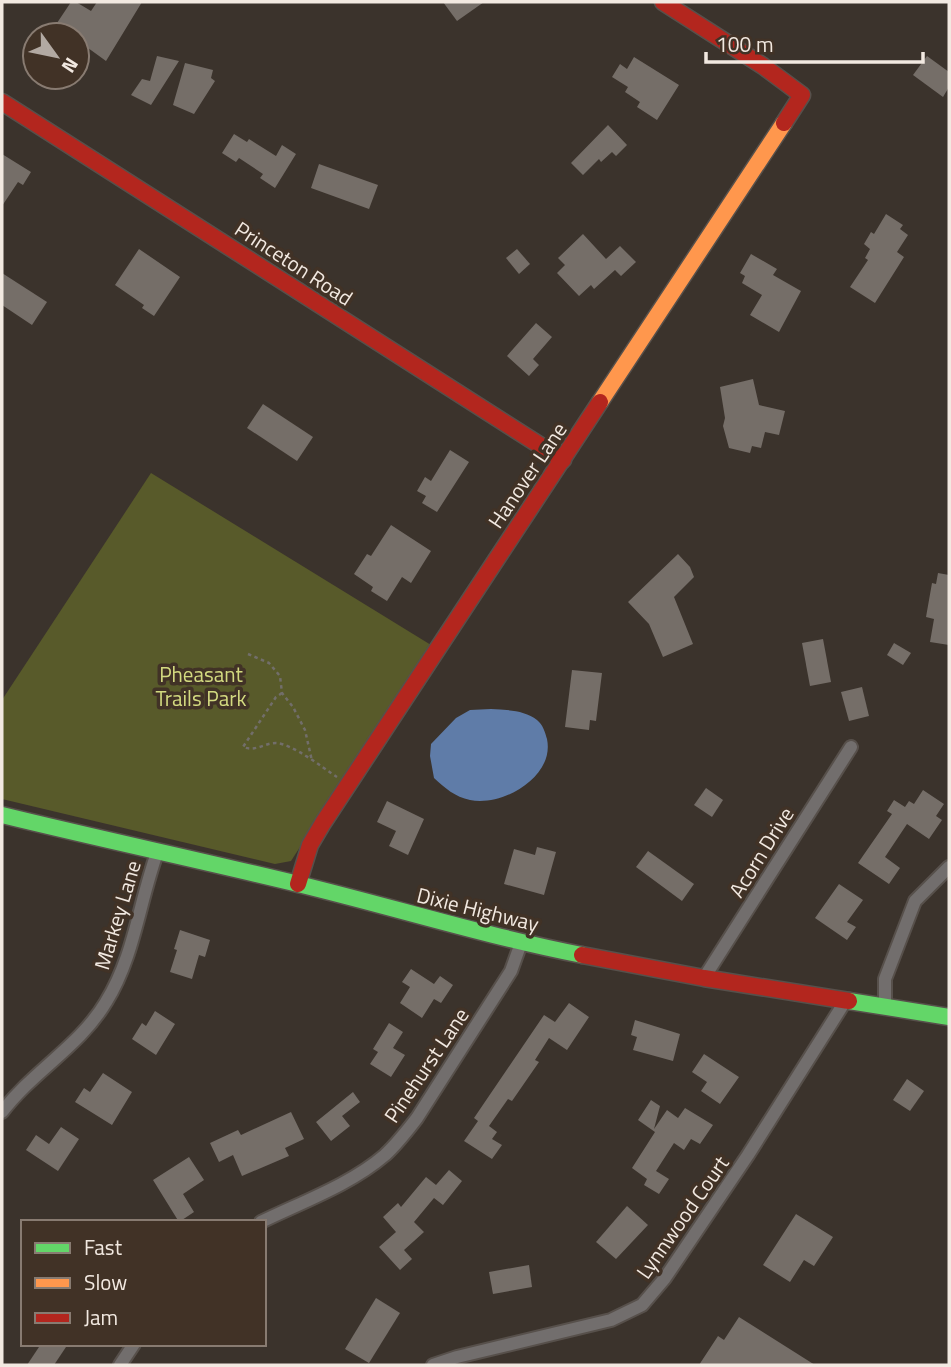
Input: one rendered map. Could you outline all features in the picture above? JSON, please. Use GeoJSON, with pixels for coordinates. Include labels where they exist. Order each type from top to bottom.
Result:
{"type":"FeatureCollection","features":[{"type":"Feature","properties":{"kind":"street","name":"Hanover Lane"},"geometry":{"type":"LineString","coordinates":[[298,884],[310,845],[348,785],[802,95],[763,66],[663,2]]}},
{"type":"Feature","properties":{"kind":"street","name":"Princeton Road"},"geometry":{"type":"LineString","coordinates":[[2,102],[563,460]]}},
{"type":"Feature","properties":{"kind":"street","name":"Acorn Drive"},"geometry":{"type":"LineString","coordinates":[[704,978],[851,747]]}},
{"type":"Feature","properties":{"kind":"street","name":"Dixie Highway"},"geometry":{"type":"LineString","coordinates":[[2,815],[298,884],[521,943],[704,978],[949,1017]]}},
{"type":"Feature","properties":{"kind":"street","name":"Markey Lane"},"geometry":{"type":"LineString","coordinates":[[2,1112],[51,1061],[80,1036],[106,1004],[131,948],[157,853]]}},
{"type":"Feature","properties":{"kind":"street"},"geometry":{"type":"LineString","coordinates":[[885,1007],[885,979],[915,901],[949,867]]}},
{"type":"Feature","properties":{"kind":"street","name":"Pinehurst Lane"},"geometry":{"type":"LineString","coordinates":[[265,1220],[351,1178],[385,1155],[404,1135],[511,971],[521,943]]}},
{"type":"Feature","properties":{"kind":"street","name":"Lynnwood Court"},"geometry":{"type":"LineString","coordinates":[[433,1365],[611,1320],[642,1305],[665,1278],[748,1155],[846,1000]]}},
{"type":"Feature","properties":{"kind":"street"},"geometry":{"type":"LineString","coordinates":[[120,1365],[133,1346]]}},
{"type":"Feature","properties":{"kind":"path"},"geometry":{"type":"LineString","coordinates":[[248,654],[262,658],[274,668],[282,682],[282,693],[305,730],[312,761]]}},
{"type":"Feature","properties":{"kind":"path"},"geometry":{"type":"LineString","coordinates":[[282,693],[276,697],[243,747],[251,750],[276,743],[312,761],[348,785]]}},
{"type":"Feature","properties":{"kind":"green space","name":"Pheasant Trails Park"},"geometry":{"type":"Polygon","coordinates":[[[151,473],[431,645],[291,861],[275,864],[2,799],[2,700],[151,473]]]}},
{"type":"Feature","properties":{"kind":"water"},"geometry":{"type":"Polygon","coordinates":[[[470,710],[521,712],[537,720],[547,739],[547,753],[543,766],[535,777],[511,794],[483,801],[465,799],[450,792],[434,778],[431,744],[456,718],[470,710]]]}},
{"type":"Feature","properties":{"kind":"building"},"geometry":{"type":"Polygon","coordinates":[[[71,2],[91,11],[97,2],[142,2],[106,61],[91,50],[91,21],[58,21],[71,2]]]}},
{"type":"Feature","properties":{"kind":"building"},"geometry":{"type":"Polygon","coordinates":[[[443,2],[484,2],[457,21],[443,2]]]}},
{"type":"Feature","properties":{"kind":"building"},"geometry":{"type":"Polygon","coordinates":[[[157,56],[179,61],[151,105],[131,95],[142,79],[150,81],[157,56]]]}},
{"type":"Feature","properties":{"kind":"building"},"geometry":{"type":"Polygon","coordinates":[[[927,56],[949,72],[949,87],[943,97],[913,75],[927,56]]]}},
{"type":"Feature","properties":{"kind":"building"},"geometry":{"type":"Polygon","coordinates":[[[634,57],[679,85],[657,120],[637,107],[640,102],[625,92],[628,87],[612,77],[620,64],[627,69],[634,57]]]}},
{"type":"Feature","properties":{"kind":"building"},"geometry":{"type":"Polygon","coordinates":[[[185,63],[213,70],[211,78],[215,81],[194,114],[173,105],[185,63]]]}},
{"type":"Feature","properties":{"kind":"building"},"geometry":{"type":"Polygon","coordinates":[[[608,125],[627,145],[616,156],[612,152],[601,162],[599,159],[583,175],[571,163],[608,125]]]}},
{"type":"Feature","properties":{"kind":"building"},"geometry":{"type":"Polygon","coordinates":[[[234,134],[247,142],[249,139],[276,156],[282,145],[296,154],[275,188],[260,178],[263,174],[239,158],[236,162],[222,153],[234,134]]]}},
{"type":"Feature","properties":{"kind":"building"},"geometry":{"type":"Polygon","coordinates":[[[2,154],[31,172],[23,185],[18,182],[2,206],[2,154]]]}},
{"type":"Feature","properties":{"kind":"building"},"geometry":{"type":"Polygon","coordinates":[[[319,164],[378,185],[369,209],[311,188],[319,164]]]}},
{"type":"Feature","properties":{"kind":"building"},"geometry":{"type":"Polygon","coordinates":[[[886,214],[903,225],[900,229],[908,235],[897,252],[904,257],[875,303],[850,287],[868,260],[865,258],[870,249],[864,244],[871,232],[874,234],[886,214]]]}},
{"type":"Feature","properties":{"kind":"building"},"geometry":{"type":"Polygon","coordinates":[[[583,234],[606,259],[620,246],[636,262],[621,276],[615,270],[594,289],[591,285],[579,296],[557,273],[565,265],[558,258],[583,234]]]}},
{"type":"Feature","properties":{"kind":"building"},"geometry":{"type":"Polygon","coordinates":[[[139,249],[180,277],[154,316],[142,308],[144,305],[115,285],[139,249]]]}},
{"type":"Feature","properties":{"kind":"building"},"geometry":{"type":"Polygon","coordinates":[[[517,249],[530,264],[519,274],[506,258],[517,249]]]}},
{"type":"Feature","properties":{"kind":"building"},"geometry":{"type":"Polygon","coordinates":[[[751,254],[777,269],[773,275],[801,291],[779,332],[750,315],[762,295],[742,283],[745,276],[740,273],[751,254]]]}},
{"type":"Feature","properties":{"kind":"building"},"geometry":{"type":"Polygon","coordinates":[[[2,273],[47,302],[32,325],[2,305],[2,273]]]}},
{"type":"Feature","properties":{"kind":"building"},"geometry":{"type":"Polygon","coordinates":[[[536,323],[552,337],[533,359],[539,365],[529,376],[507,356],[536,323]]]}},
{"type":"Feature","properties":{"kind":"building"},"geometry":{"type":"Polygon","coordinates":[[[753,379],[759,405],[785,411],[779,435],[765,432],[761,448],[752,446],[750,453],[729,448],[723,426],[725,418],[720,387],[753,379]]]}},
{"type":"Feature","properties":{"kind":"building"},"geometry":{"type":"Polygon","coordinates":[[[263,404],[313,437],[297,461],[247,428],[263,404]]]}},
{"type":"Feature","properties":{"kind":"building"},"geometry":{"type":"Polygon","coordinates":[[[450,450],[469,462],[437,512],[422,503],[426,496],[417,491],[425,477],[431,481],[450,450]]]}},
{"type":"Feature","properties":{"kind":"building"},"geometry":{"type":"Polygon","coordinates":[[[391,525],[431,551],[411,583],[402,577],[387,601],[371,591],[373,587],[354,574],[367,554],[371,556],[391,525]]]}},
{"type":"Feature","properties":{"kind":"building"},"geometry":{"type":"Polygon","coordinates":[[[678,554],[690,567],[694,577],[674,597],[693,644],[663,657],[649,624],[628,602],[678,554]]]}},
{"type":"Feature","properties":{"kind":"building"},"geometry":{"type":"Polygon","coordinates":[[[938,573],[949,575],[949,645],[930,642],[934,619],[926,617],[932,583],[936,584],[938,573]]]}},
{"type":"Feature","properties":{"kind":"building"},"geometry":{"type":"Polygon","coordinates":[[[823,639],[831,682],[810,686],[802,643],[823,639]]]}},
{"type":"Feature","properties":{"kind":"building"},"geometry":{"type":"Polygon","coordinates":[[[894,643],[911,653],[903,665],[887,655],[894,643]]]}},
{"type":"Feature","properties":{"kind":"building"},"geometry":{"type":"Polygon","coordinates":[[[572,670],[602,673],[596,721],[590,720],[589,730],[565,727],[572,670]]]}},
{"type":"Feature","properties":{"kind":"building"},"geometry":{"type":"Polygon","coordinates":[[[862,687],[869,716],[849,721],[841,692],[862,687]]]}},
{"type":"Feature","properties":{"kind":"building"},"geometry":{"type":"Polygon","coordinates":[[[706,788],[723,800],[712,817],[694,805],[706,788]]]}},
{"type":"Feature","properties":{"kind":"building"},"geometry":{"type":"Polygon","coordinates":[[[923,790],[944,804],[936,816],[942,820],[929,839],[907,824],[885,857],[900,868],[889,884],[858,863],[892,814],[887,811],[894,800],[905,807],[909,801],[914,804],[923,790]]]}},
{"type":"Feature","properties":{"kind":"building"},"geometry":{"type":"Polygon","coordinates":[[[387,801],[424,819],[408,855],[389,846],[396,831],[377,822],[387,801]]]}},
{"type":"Feature","properties":{"kind":"building"},"geometry":{"type":"Polygon","coordinates":[[[537,847],[556,852],[544,895],[504,884],[514,849],[535,855],[537,847]]]}},
{"type":"Feature","properties":{"kind":"building"},"geometry":{"type":"Polygon","coordinates":[[[648,851],[694,884],[682,901],[636,867],[648,851]]]}},
{"type":"Feature","properties":{"kind":"building"},"geometry":{"type":"Polygon","coordinates":[[[839,884],[863,900],[847,922],[856,927],[847,940],[815,918],[839,884]]]}},
{"type":"Feature","properties":{"kind":"building"},"geometry":{"type":"Polygon","coordinates":[[[180,930],[210,940],[205,957],[199,955],[192,979],[170,972],[180,930]]]}},
{"type":"Feature","properties":{"kind":"building"},"geometry":{"type":"Polygon","coordinates":[[[411,969],[434,984],[440,976],[453,985],[441,1003],[434,999],[422,1018],[400,1003],[410,987],[402,982],[411,969]]]}},
{"type":"Feature","properties":{"kind":"building"},"geometry":{"type":"Polygon","coordinates":[[[569,1003],[589,1017],[567,1050],[549,1038],[535,1060],[539,1062],[512,1101],[508,1099],[489,1126],[497,1132],[492,1139],[502,1145],[492,1159],[464,1141],[478,1121],[474,1118],[544,1015],[555,1022],[569,1003]]]}},
{"type":"Feature","properties":{"kind":"building"},"geometry":{"type":"Polygon","coordinates":[[[155,1011],[175,1024],[156,1055],[132,1039],[142,1023],[146,1026],[155,1011]]]}},
{"type":"Feature","properties":{"kind":"building"},"geometry":{"type":"Polygon","coordinates":[[[635,1020],[680,1034],[673,1061],[633,1050],[637,1037],[631,1035],[635,1020]]]}},
{"type":"Feature","properties":{"kind":"building"},"geometry":{"type":"Polygon","coordinates":[[[389,1023],[403,1032],[393,1048],[405,1055],[391,1077],[370,1064],[378,1052],[373,1049],[389,1023]]]}},
{"type":"Feature","properties":{"kind":"building"},"geometry":{"type":"Polygon","coordinates":[[[704,1054],[739,1077],[720,1104],[701,1091],[707,1082],[692,1072],[704,1054]]]}},
{"type":"Feature","properties":{"kind":"building"},"geometry":{"type":"Polygon","coordinates":[[[103,1073],[132,1092],[112,1125],[75,1102],[84,1088],[90,1092],[103,1073]]]}},
{"type":"Feature","properties":{"kind":"building"},"geometry":{"type":"Polygon","coordinates":[[[907,1079],[924,1091],[910,1111],[893,1100],[907,1079]]]}},
{"type":"Feature","properties":{"kind":"building"},"geometry":{"type":"Polygon","coordinates":[[[353,1092],[360,1102],[342,1116],[350,1126],[331,1141],[316,1122],[353,1092]]]}},
{"type":"Feature","properties":{"kind":"building"},"geometry":{"type":"Polygon","coordinates":[[[651,1100],[660,1106],[654,1129],[667,1110],[678,1118],[685,1108],[713,1125],[700,1144],[691,1139],[684,1150],[674,1143],[656,1171],[669,1179],[659,1194],[644,1185],[647,1179],[632,1168],[655,1132],[638,1120],[651,1100]]]}},
{"type":"Feature","properties":{"kind":"building"},"geometry":{"type":"Polygon","coordinates":[[[291,1112],[304,1139],[285,1148],[289,1156],[242,1176],[233,1155],[219,1162],[210,1143],[238,1130],[241,1135],[291,1112]]]}},
{"type":"Feature","properties":{"kind":"building"},"geometry":{"type":"Polygon","coordinates":[[[61,1127],[79,1139],[58,1171],[26,1150],[36,1135],[49,1144],[61,1127]]]}},
{"type":"Feature","properties":{"kind":"building"},"geometry":{"type":"Polygon","coordinates":[[[189,1157],[204,1180],[183,1194],[194,1212],[178,1220],[153,1180],[189,1157]]]}},
{"type":"Feature","properties":{"kind":"building"},"geometry":{"type":"Polygon","coordinates":[[[449,1170],[462,1181],[443,1205],[434,1198],[414,1222],[424,1232],[404,1250],[412,1259],[400,1270],[379,1247],[396,1232],[383,1217],[398,1203],[401,1207],[426,1177],[436,1185],[449,1170]]]}},
{"type":"Feature","properties":{"kind":"building"},"geometry":{"type":"Polygon","coordinates":[[[627,1206],[648,1225],[616,1259],[596,1242],[627,1206]]]}},
{"type":"Feature","properties":{"kind":"building"},"geometry":{"type":"Polygon","coordinates":[[[796,1214],[833,1237],[814,1266],[804,1260],[790,1282],[763,1265],[796,1214]]]}},
{"type":"Feature","properties":{"kind":"building"},"geometry":{"type":"Polygon","coordinates":[[[529,1265],[532,1287],[493,1294],[489,1272],[529,1265]]]}},
{"type":"Feature","properties":{"kind":"building"},"geometry":{"type":"Polygon","coordinates":[[[376,1298],[400,1313],[369,1363],[345,1349],[376,1298]]]}},
{"type":"Feature","properties":{"kind":"building"},"geometry":{"type":"Polygon","coordinates":[[[739,1317],[815,1365],[699,1365],[718,1336],[724,1340],[739,1317]]]}},
{"type":"Feature","properties":{"kind":"building"},"geometry":{"type":"Polygon","coordinates":[[[40,1346],[67,1346],[54,1365],[27,1365],[40,1346]]]}},
{"type":"Feature","properties":{"kind":"traffic: fast"},"geometry":{"type":"LineString","coordinates":[[2,815],[298,884],[582,955]]}},
{"type":"Feature","properties":{"kind":"traffic: fast"},"geometry":{"type":"LineString","coordinates":[[849,1001],[949,1017]]}},
{"type":"Feature","properties":{"kind":"traffic: slow"},"geometry":{"type":"LineString","coordinates":[[600,402],[784,123]]}},
{"type":"Feature","properties":{"kind":"traffic: jam"},"geometry":{"type":"LineString","coordinates":[[663,2],[763,66],[802,95],[784,123]]}},
{"type":"Feature","properties":{"kind":"traffic: jam"},"geometry":{"type":"LineString","coordinates":[[2,102],[563,460]]}},
{"type":"Feature","properties":{"kind":"traffic: jam"},"geometry":{"type":"LineString","coordinates":[[298,884],[310,845],[323,823],[600,402]]}},
{"type":"Feature","properties":{"kind":"traffic: jam"},"geometry":{"type":"LineString","coordinates":[[582,955],[849,1001]]}}]}
